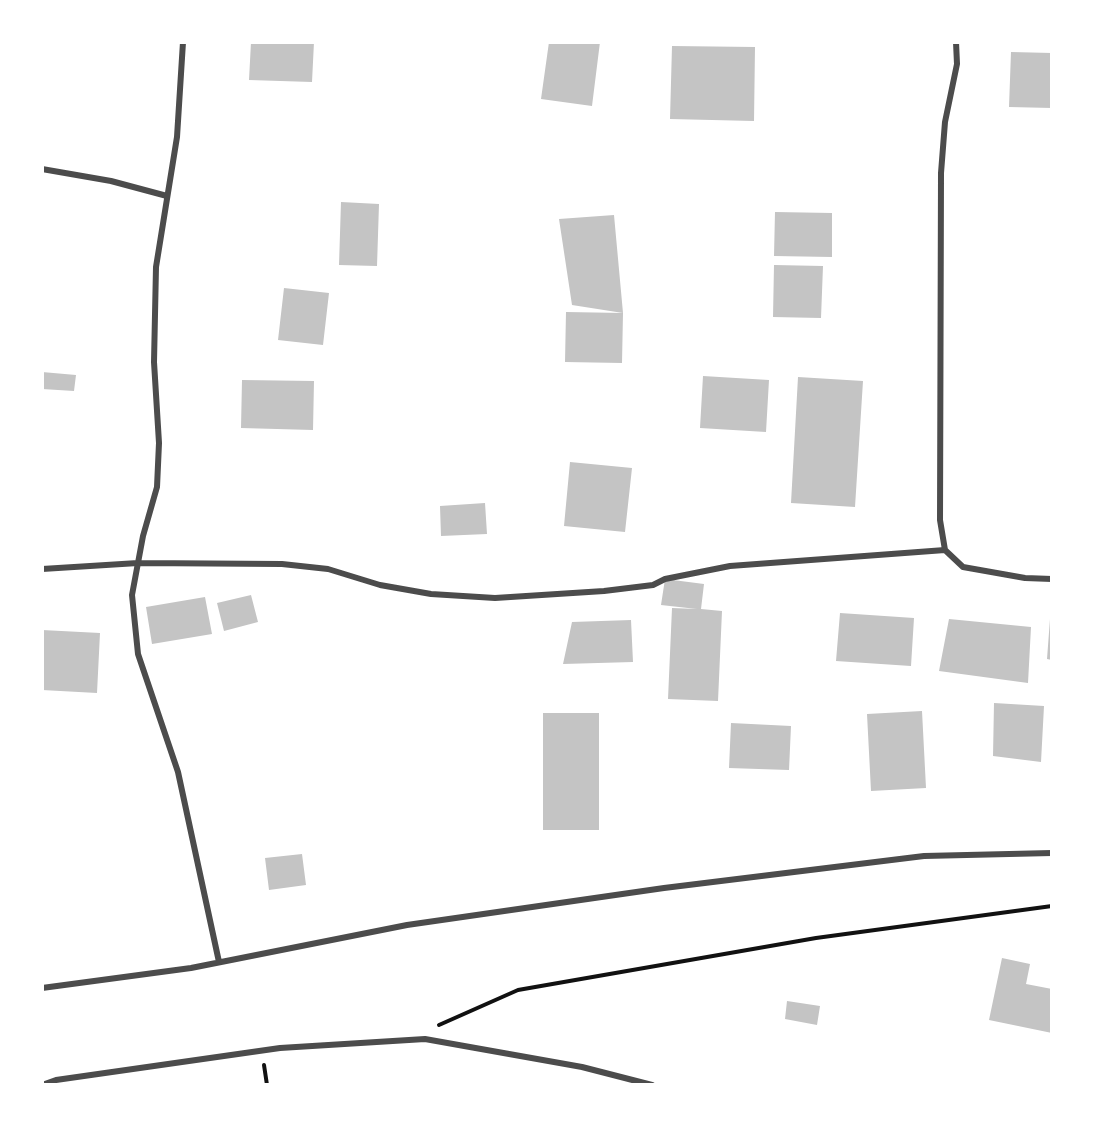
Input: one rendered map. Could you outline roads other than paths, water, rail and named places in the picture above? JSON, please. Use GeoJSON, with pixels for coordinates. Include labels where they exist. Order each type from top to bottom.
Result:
{"type":"FeatureCollection","features":[{"type":"Feature","properties":{"kind":"street"},"geometry":{"type":"LineString","coordinates":[[183,42],[177,137],[156,267],[154,362],[159,442],[157,487],[143,536],[132,595],[138,654],[178,772],[219,962]]}},
{"type":"Feature","properties":{"kind":"street"},"geometry":{"type":"LineString","coordinates":[[956,42],[957,64],[945,122],[941,173],[940,520],[945,550],[963,567],[1025,578],[1052,579]]}},
{"type":"Feature","properties":{"kind":"street"},"geometry":{"type":"LineString","coordinates":[[42,169],[111,181],[167,196]]}},
{"type":"Feature","properties":{"kind":"street"},"geometry":{"type":"LineString","coordinates":[[42,569],[138,563],[282,564],[328,568],[380,585],[431,594],[495,598],[604,591],[652,585],[665,579],[730,566],[945,550]]}},
{"type":"Feature","properties":{"kind":"street"},"geometry":{"type":"LineString","coordinates":[[42,988],[191,968],[407,925],[663,888],[924,856],[1052,853]]}},
{"type":"Feature","properties":{"kind":"street"},"geometry":{"type":"LineString","coordinates":[[42,1085],[56,1080],[280,1048],[425,1039],[582,1067],[652,1085]]}}]}
